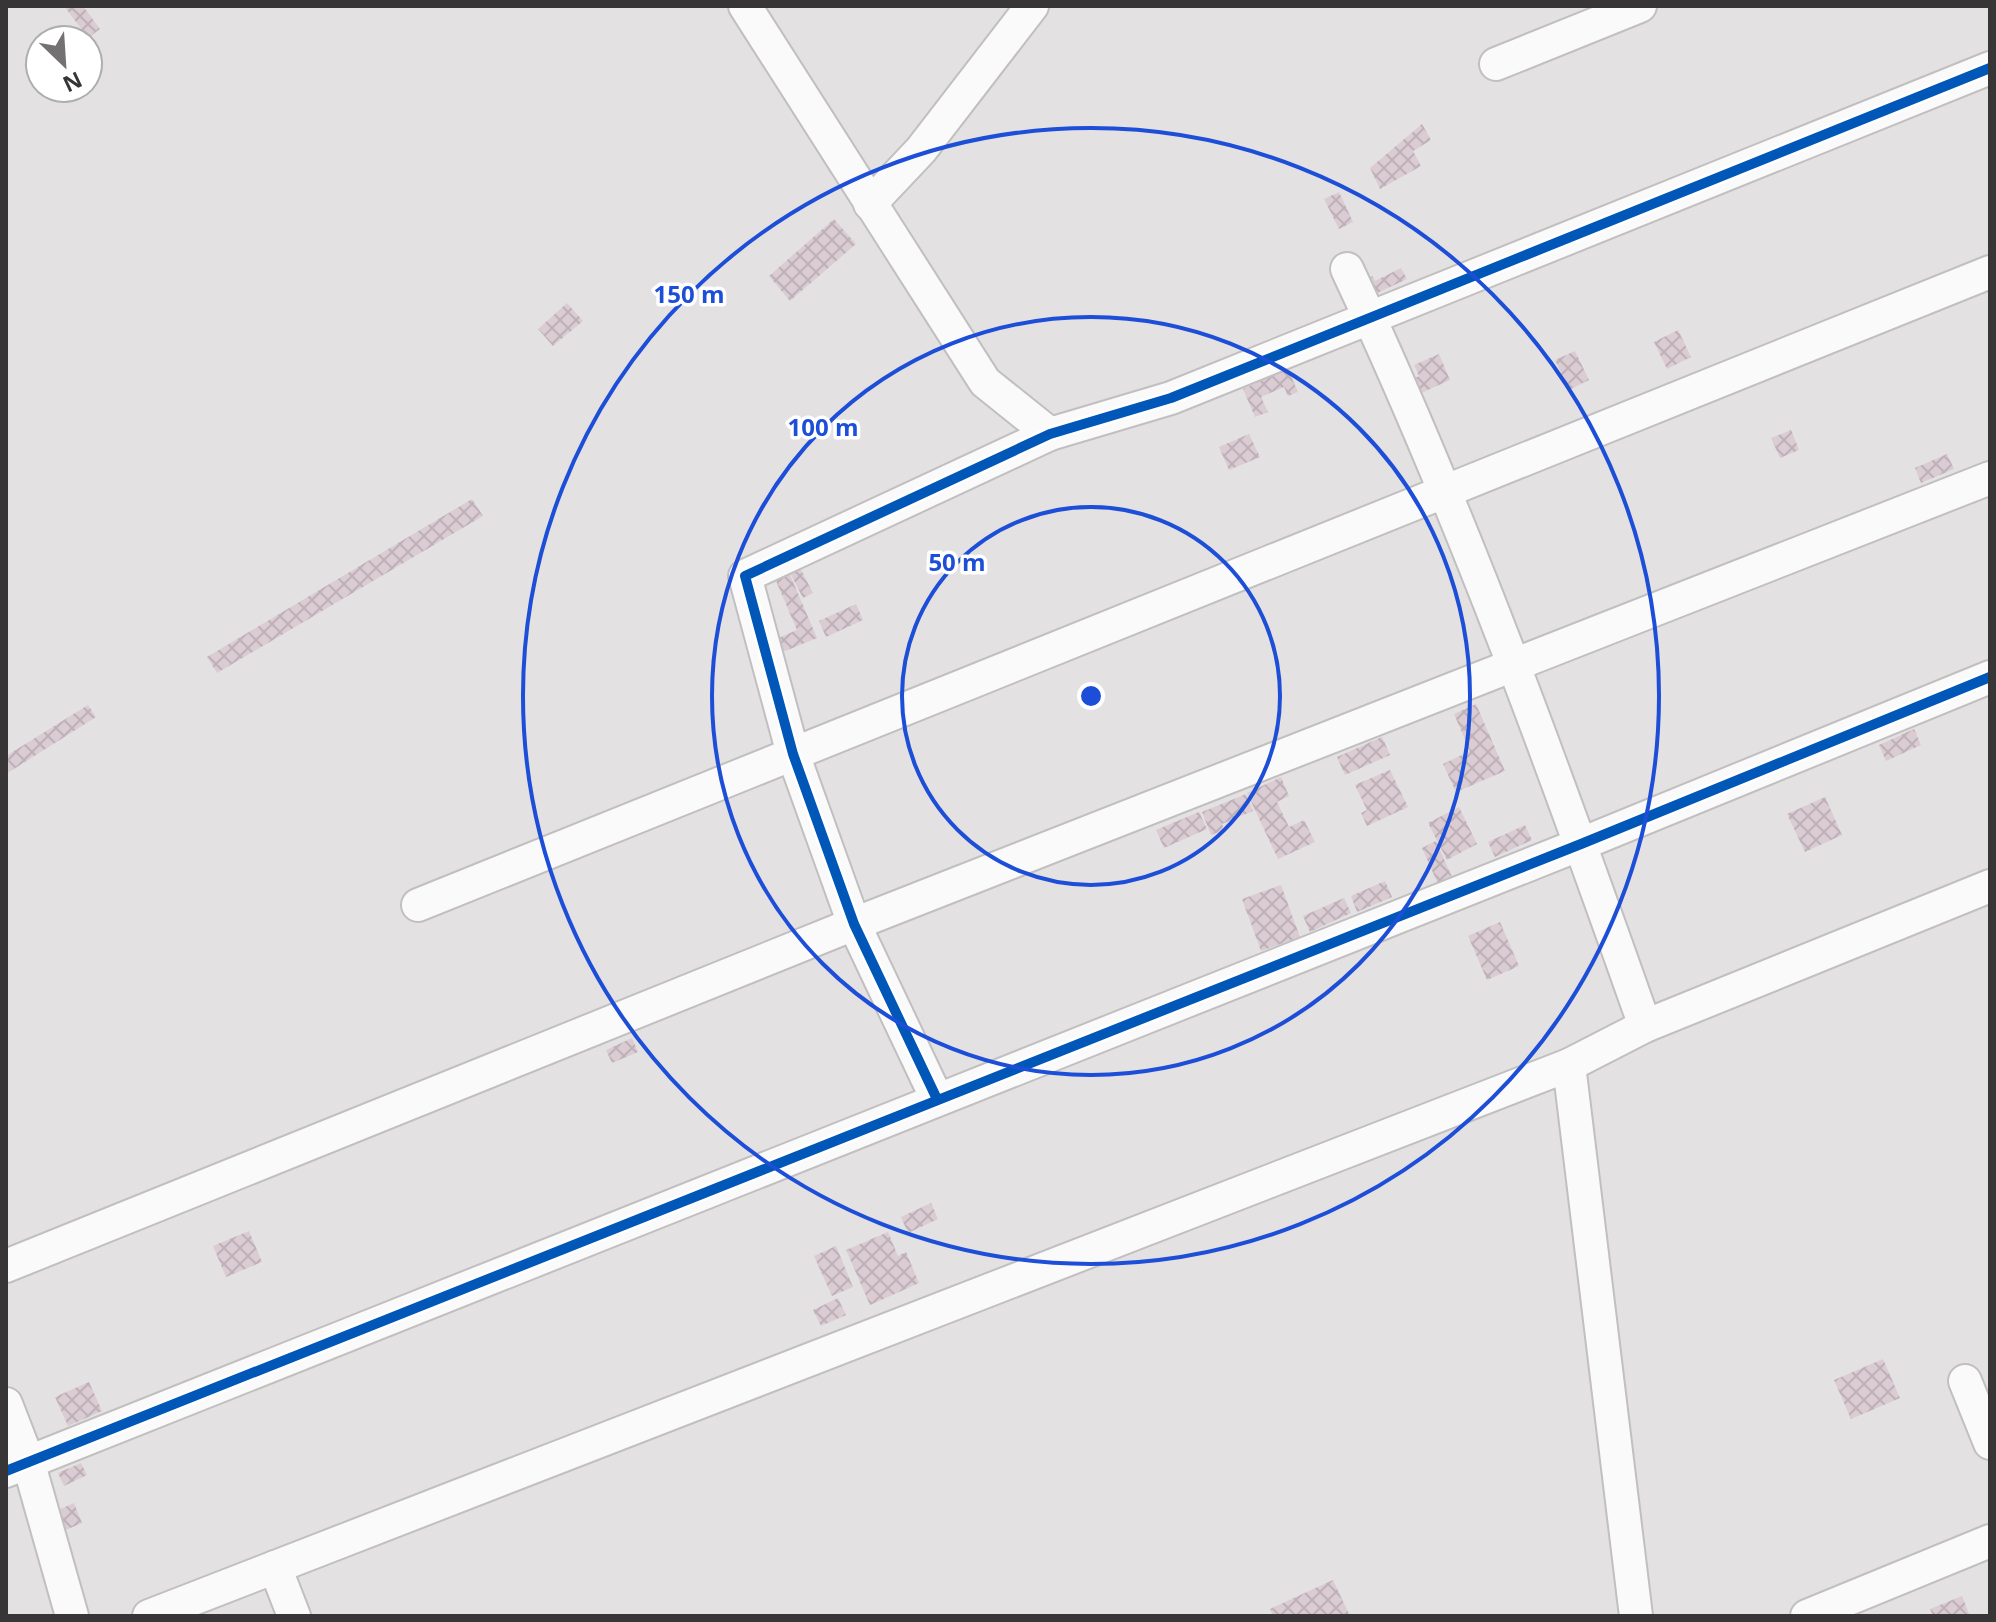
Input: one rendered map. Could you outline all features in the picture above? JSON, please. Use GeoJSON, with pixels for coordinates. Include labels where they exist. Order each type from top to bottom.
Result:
{"type":"FeatureCollection","features":[{"type":"Feature","properties":{"kind":"street"},"geometry":{"type":"LineString","coordinates":[[745,6],[985,382],[1050,434]]}},
{"type":"Feature","properties":{"kind":"street"},"geometry":{"type":"LineString","coordinates":[[870,204],[921,150],[1032,6]]}},
{"type":"Feature","properties":{"kind":"street"},"geometry":{"type":"LineString","coordinates":[[1496,64],[1640,6]]}},
{"type":"Feature","properties":{"kind":"street"},"geometry":{"type":"LineString","coordinates":[[936,1097],[854,924],[793,754],[745,576],[1050,434],[1171,398],[1990,68]]}},
{"type":"Feature","properties":{"kind":"street"},"geometry":{"type":"LineString","coordinates":[[1347,269],[1371,319],[1512,665],[1581,844],[1645,1026]]}},
{"type":"Feature","properties":{"kind":"street"},"geometry":{"type":"LineString","coordinates":[[418,905],[1990,272]]}},
{"type":"Feature","properties":{"kind":"street"},"geometry":{"type":"LineString","coordinates":[[6,1266],[854,924],[1990,478]]}},
{"type":"Feature","properties":{"kind":"street"},"geometry":{"type":"LineString","coordinates":[[17,1466],[936,1097],[1581,844],[1990,677]]}},
{"type":"Feature","properties":{"kind":"street"},"geometry":{"type":"LineString","coordinates":[[149,1616],[1569,1065],[1645,1026],[1990,886]]}},
{"type":"Feature","properties":{"kind":"street"},"geometry":{"type":"LineString","coordinates":[[1569,1065],[1636,1616]]}},
{"type":"Feature","properties":{"kind":"street"},"geometry":{"type":"LineString","coordinates":[[1965,1381],[1990,1443]]}},
{"type":"Feature","properties":{"kind":"street"},"geometry":{"type":"LineString","coordinates":[[6,1404],[17,1466],[72,1616]]}},
{"type":"Feature","properties":{"kind":"street"},"geometry":{"type":"LineString","coordinates":[[1807,1616],[1990,1541]]}},
{"type":"Feature","properties":{"kind":"street"},"geometry":{"type":"LineString","coordinates":[[275,1567],[294,1616]]}},
{"type":"Feature","properties":{"kind":"building"},"geometry":{"type":"Polygon","coordinates":[[[64,6],[83,6],[96,24],[78,24],[64,6]]]}},
{"type":"Feature","properties":{"kind":"building"},"geometry":{"type":"Polygon","coordinates":[[[1422,124],[1431,140],[1413,151],[1421,166],[1380,189],[1370,168],[1422,124]]]}},
{"type":"Feature","properties":{"kind":"building"},"geometry":{"type":"Polygon","coordinates":[[[1339,192],[1353,222],[1339,229],[1324,199],[1339,192]]]}},
{"type":"Feature","properties":{"kind":"building"},"geometry":{"type":"Polygon","coordinates":[[[834,219],[856,244],[790,301],[769,276],[834,219]]]}},
{"type":"Feature","properties":{"kind":"building"},"geometry":{"type":"Polygon","coordinates":[[[1401,268],[1407,279],[1371,296],[1364,281],[1373,276],[1375,281],[1401,268]]]}},
{"type":"Feature","properties":{"kind":"building"},"geometry":{"type":"Polygon","coordinates":[[[567,303],[583,321],[553,346],[538,329],[567,303]]]}},
{"type":"Feature","properties":{"kind":"building"},"geometry":{"type":"Polygon","coordinates":[[[1678,330],[1691,357],[1667,369],[1654,342],[1678,330]]]}},
{"type":"Feature","properties":{"kind":"building"},"geometry":{"type":"Polygon","coordinates":[[[1575,351],[1589,380],[1569,390],[1555,360],[1575,351]]]}},
{"type":"Feature","properties":{"kind":"building"},"geometry":{"type":"Polygon","coordinates":[[[1439,354],[1450,380],[1408,399],[1402,384],[1419,376],[1414,365],[1439,354]]]}},
{"type":"Feature","properties":{"kind":"building"},"geometry":{"type":"Polygon","coordinates":[[[1288,369],[1298,392],[1288,396],[1284,387],[1261,397],[1268,412],[1255,417],[1243,389],[1288,369]]]}},
{"type":"Feature","properties":{"kind":"building"},"geometry":{"type":"Polygon","coordinates":[[[1791,430],[1799,450],[1780,458],[1771,438],[1791,430]]]}},
{"type":"Feature","properties":{"kind":"building"},"geometry":{"type":"Polygon","coordinates":[[[1249,434],[1260,457],[1229,470],[1219,447],[1249,434]]]}},
{"type":"Feature","properties":{"kind":"building"},"geometry":{"type":"Polygon","coordinates":[[[1947,454],[1954,469],[1921,483],[1915,468],[1947,454]]]}},
{"type":"Feature","properties":{"kind":"building"},"geometry":{"type":"Polygon","coordinates":[[[472,499],[483,516],[217,673],[207,657],[472,499]]]}},
{"type":"Feature","properties":{"kind":"building"},"geometry":{"type":"Polygon","coordinates":[[[799,566],[813,593],[803,598],[789,571],[799,566]]]}},
{"type":"Feature","properties":{"kind":"building"},"geometry":{"type":"Polygon","coordinates":[[[787,568],[817,638],[773,656],[767,643],[797,630],[773,574],[787,568]]]}},
{"type":"Feature","properties":{"kind":"building"},"geometry":{"type":"Polygon","coordinates":[[[856,604],[863,620],[826,637],[819,621],[856,604]]]}},
{"type":"Feature","properties":{"kind":"building"},"geometry":{"type":"Polygon","coordinates":[[[1476,704],[1505,771],[1456,792],[1443,764],[1470,751],[1454,714],[1476,704]]]}},
{"type":"Feature","properties":{"kind":"building"},"geometry":{"type":"Polygon","coordinates":[[[88,705],[96,717],[6,774],[6,756],[88,705]]]}},
{"type":"Feature","properties":{"kind":"building"},"geometry":{"type":"Polygon","coordinates":[[[1914,729],[1921,745],[1886,761],[1879,745],[1914,729]]]}},
{"type":"Feature","properties":{"kind":"building"},"geometry":{"type":"Polygon","coordinates":[[[1382,737],[1390,755],[1345,775],[1337,757],[1382,737]]]}},
{"type":"Feature","properties":{"kind":"building"},"geometry":{"type":"Polygon","coordinates":[[[1390,770],[1408,807],[1367,826],[1361,813],[1367,810],[1355,785],[1390,770]]]}},
{"type":"Feature","properties":{"kind":"building"},"geometry":{"type":"Polygon","coordinates":[[[1281,777],[1289,796],[1277,802],[1289,827],[1304,820],[1315,842],[1278,859],[1247,793],[1281,777]]]}},
{"type":"Feature","properties":{"kind":"building"},"geometry":{"type":"Polygon","coordinates":[[[1246,794],[1253,811],[1222,824],[1224,830],[1211,835],[1202,812],[1246,794]]]}},
{"type":"Feature","properties":{"kind":"building"},"geometry":{"type":"Polygon","coordinates":[[[1825,797],[1842,835],[1805,852],[1787,814],[1825,797]]]}},
{"type":"Feature","properties":{"kind":"building"},"geometry":{"type":"Polygon","coordinates":[[[1459,807],[1477,844],[1447,860],[1428,823],[1459,807]]]}},
{"type":"Feature","properties":{"kind":"building"},"geometry":{"type":"Polygon","coordinates":[[[1199,812],[1207,829],[1164,848],[1156,830],[1199,812]]]}},
{"type":"Feature","properties":{"kind":"building"},"geometry":{"type":"Polygon","coordinates":[[[1525,825],[1532,840],[1495,857],[1488,842],[1525,825]]]}},
{"type":"Feature","properties":{"kind":"building"},"geometry":{"type":"Polygon","coordinates":[[[1436,841],[1452,877],[1438,884],[1422,848],[1436,841]]]}},
{"type":"Feature","properties":{"kind":"building"},"geometry":{"type":"Polygon","coordinates":[[[1385,881],[1392,897],[1357,912],[1351,896],[1385,881]]]}},
{"type":"Feature","properties":{"kind":"building"},"geometry":{"type":"Polygon","coordinates":[[[1281,885],[1300,937],[1261,951],[1242,899],[1281,885]]]}},
{"type":"Feature","properties":{"kind":"building"},"geometry":{"type":"Polygon","coordinates":[[[1344,898],[1351,913],[1310,932],[1303,916],[1344,898]]]}},
{"type":"Feature","properties":{"kind":"building"},"geometry":{"type":"Polygon","coordinates":[[[1500,922],[1519,966],[1487,980],[1468,936],[1500,922]]]}},
{"type":"Feature","properties":{"kind":"building"},"geometry":{"type":"Polygon","coordinates":[[[632,1038],[638,1052],[612,1063],[606,1050],[632,1038]]]}},
{"type":"Feature","properties":{"kind":"building"},"geometry":{"type":"Polygon","coordinates":[[[931,1203],[938,1219],[908,1233],[901,1217],[931,1203]]]}},
{"type":"Feature","properties":{"kind":"building"},"geometry":{"type":"Polygon","coordinates":[[[249,1231],[262,1262],[226,1277],[213,1246],[249,1231]]]}},
{"type":"Feature","properties":{"kind":"building"},"geometry":{"type":"Polygon","coordinates":[[[888,1232],[898,1256],[906,1252],[919,1283],[870,1305],[846,1250],[888,1232]]]}},
{"type":"Feature","properties":{"kind":"building"},"geometry":{"type":"Polygon","coordinates":[[[836,1246],[853,1287],[832,1296],[814,1256],[836,1246]]]}},
{"type":"Feature","properties":{"kind":"building"},"geometry":{"type":"Polygon","coordinates":[[[838,1298],[846,1315],[821,1326],[813,1310],[838,1298]]]}},
{"type":"Feature","properties":{"kind":"building"},"geometry":{"type":"Polygon","coordinates":[[[1883,1359],[1900,1398],[1851,1419],[1834,1380],[1883,1359]]]}},
{"type":"Feature","properties":{"kind":"building"},"geometry":{"type":"Polygon","coordinates":[[[89,1382],[102,1411],[68,1426],[55,1397],[89,1382]]]}},
{"type":"Feature","properties":{"kind":"building"},"geometry":{"type":"Polygon","coordinates":[[[81,1463],[87,1475],[64,1486],[58,1473],[81,1463]]]}},
{"type":"Feature","properties":{"kind":"building"},"geometry":{"type":"Polygon","coordinates":[[[74,1503],[82,1523],[54,1535],[58,1510],[74,1503]]]}},
{"type":"Feature","properties":{"kind":"building"},"geometry":{"type":"Polygon","coordinates":[[[1333,1580],[1350,1616],[1273,1616],[1270,1609],[1333,1580]]]}},
{"type":"Feature","properties":{"kind":"building"},"geometry":{"type":"Polygon","coordinates":[[[1962,1596],[1970,1616],[1933,1616],[1930,1609],[1962,1596]]]}},
{"type":"Feature","properties":{"kind":"cycle path"},"geometry":{"type":"LineString","coordinates":[[936,1097],[854,924],[793,754],[745,576],[1050,434],[1171,398],[1990,68]]}},
{"type":"Feature","properties":{"kind":"cycle path"},"geometry":{"type":"LineString","coordinates":[[6,1471],[1581,844],[1990,677]]}}]}
